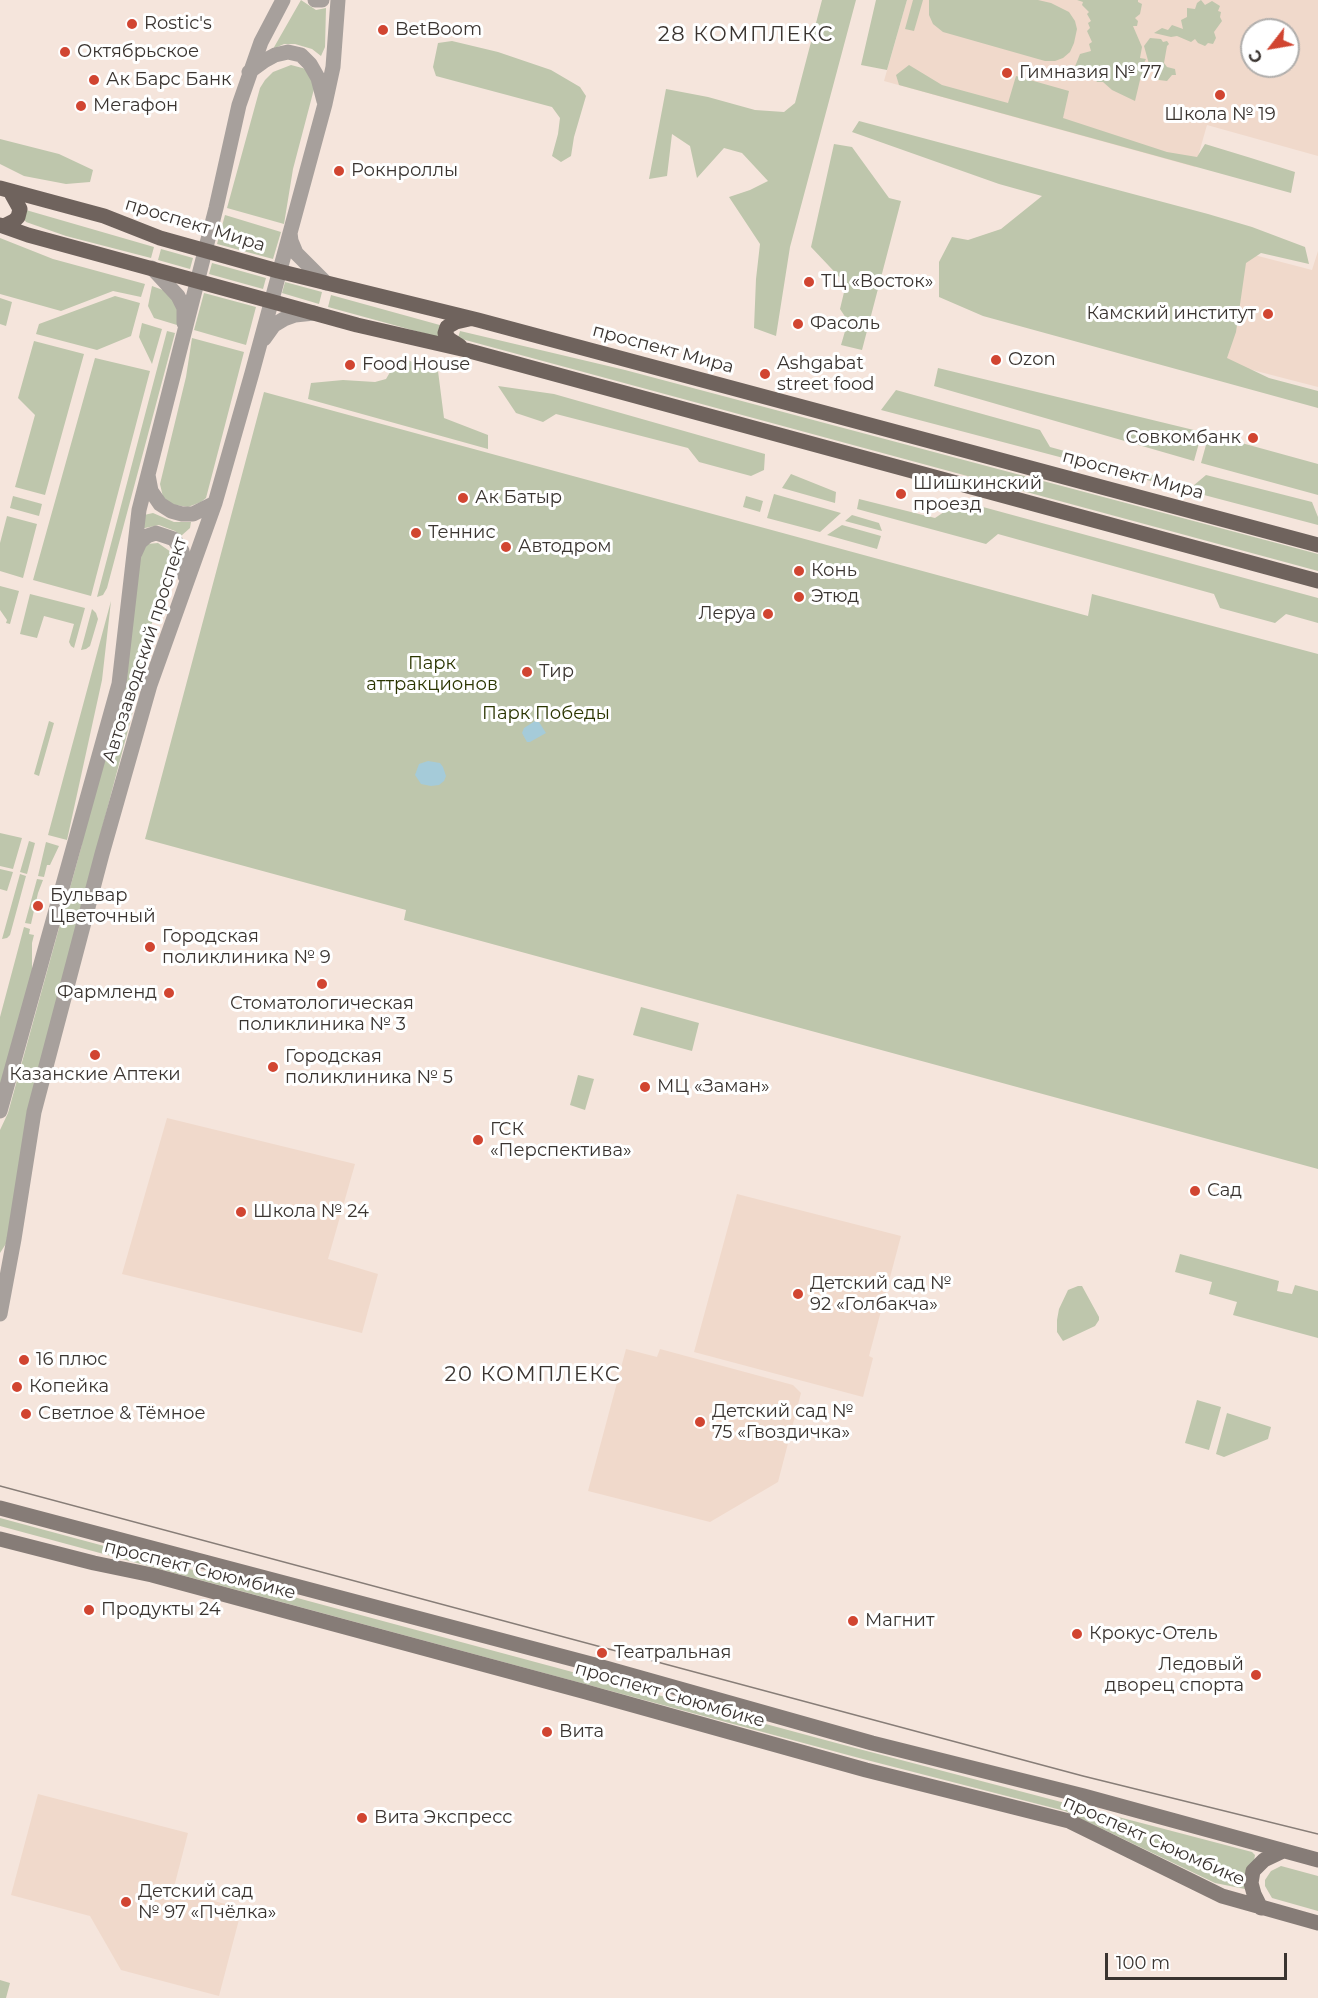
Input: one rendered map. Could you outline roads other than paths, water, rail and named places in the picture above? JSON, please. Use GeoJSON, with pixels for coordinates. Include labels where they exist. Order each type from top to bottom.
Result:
{"type":"FeatureCollection","features":[{"type":"Feature","properties":{"kind":"main road","name":"проспект Мира"},"geometry":{"type":"LineString","coordinates":[[5,189],[104,216],[160,238],[278,271],[472,319],[1318,545]]}},
{"type":"Feature","properties":{"kind":"main road"},"geometry":{"type":"LineString","coordinates":[[2,225],[14,221],[20,209],[5,189]]}},
{"type":"Feature","properties":{"kind":"main road"},"geometry":{"type":"LineString","coordinates":[[2,225],[28,235],[270,301],[466,350],[1318,581]]}},
{"type":"Feature","properties":{"kind":"main road"},"geometry":{"type":"LineString","coordinates":[[466,350],[449,339],[445,333],[447,327],[456,322],[472,319]]}},
{"type":"Feature","properties":{"kind":"main road","name":"проспект Сююмбике"},"geometry":{"type":"LineString","coordinates":[[0,1508],[595,1665],[872,1743],[1084,1796],[1318,1860]]}},
{"type":"Feature","properties":{"kind":"main road","name":"проспект Сююмбике"},"geometry":{"type":"LineString","coordinates":[[0,1539],[152,1575],[855,1767],[1069,1821],[1222,1896],[1318,1923]]}},
{"type":"Feature","properties":{"kind":"main road"},"geometry":{"type":"LineString","coordinates":[[1261,1908],[1251,1883],[1253,1871],[1264,1860],[1283,1851]]}},
{"type":"Feature","properties":{"kind":"street","name":"Автозаводский проспект"},"geometry":{"type":"LineString","coordinates":[[0,1111],[119,684],[139,510],[218,200],[238,105],[261,42],[283,0]]}},
{"type":"Feature","properties":{"kind":"street"},"geometry":{"type":"LineString","coordinates":[[315,0],[322,0]]}},
{"type":"Feature","properties":{"kind":"street","name":"Автозаводский проспект"},"geometry":{"type":"LineString","coordinates":[[0,1314],[34,1112],[140,719],[215,503],[325,104],[333,67],[338,0]]}},
{"type":"Feature","properties":{"kind":"street"},"geometry":{"type":"LineString","coordinates":[[249,72],[275,55],[288,52],[301,55],[310,64],[318,78],[325,104]]}},
{"type":"Feature","properties":{"kind":"street"},"geometry":{"type":"LineString","coordinates":[[290,230],[291,241],[296,253],[326,283]]}},
{"type":"Feature","properties":{"kind":"street"},"geometry":{"type":"LineString","coordinates":[[152,268],[178,296],[184,308],[184,332]]}},
{"type":"Feature","properties":{"kind":"street"},"geometry":{"type":"LineString","coordinates":[[257,352],[274,325],[295,315],[317,313]]}},
{"type":"Feature","properties":{"kind":"street"},"geometry":{"type":"LineString","coordinates":[[148,472],[151,491],[160,504],[171,511],[193,514],[215,503]]}},
{"type":"Feature","properties":{"kind":"street"},"geometry":{"type":"LineString","coordinates":[[133,559],[140,542],[147,536],[156,533],[174,539],[184,558],[185,585]]}},
{"type":"Feature","properties":{"kind":"street"},"geometry":{"type":"LineString","coordinates":[[0,1259],[9,1250],[14,1239]]}},
{"type":"Feature","properties":{"kind":"water"},"geometry":{"type":"Polygon","coordinates":[[[535,721],[539,722],[546,733],[527,742],[522,733],[524,728],[535,721]]]}},
{"type":"Feature","properties":{"kind":"water"},"geometry":{"type":"Polygon","coordinates":[[[428,761],[440,763],[443,767],[446,776],[439,785],[421,784],[415,775],[419,764],[428,761]]]}},
{"type":"Feature","properties":{"kind":"tram line"},"geometry":{"type":"LineString","coordinates":[[0,1486],[1083,1776],[1318,1834]]}},
{"type":"Feature","properties":{"kind":"place","name":"Rostic's"},"geometry":{"type":"Point","coordinates":[132,24]}},
{"type":"Feature","properties":{"kind":"place","name":"BetBoom"},"geometry":{"type":"Point","coordinates":[383,30]}},
{"type":"Feature","properties":{"kind":"place","name":"Октябрьское"},"geometry":{"type":"Point","coordinates":[65,52]}},
{"type":"Feature","properties":{"kind":"place","name":"Гимназия № 77"},"geometry":{"type":"Point","coordinates":[1007,73]}},
{"type":"Feature","properties":{"kind":"place","name":"Ак Барс Банк"},"geometry":{"type":"Point","coordinates":[94,80]}},
{"type":"Feature","properties":{"kind":"place","name":"Школа № 19"},"geometry":{"type":"Point","coordinates":[1220,95]}},
{"type":"Feature","properties":{"kind":"place","name":"Мегафон"},"geometry":{"type":"Point","coordinates":[81,106]}},
{"type":"Feature","properties":{"kind":"place","name":"Рокнроллы"},"geometry":{"type":"Point","coordinates":[339,171]}},
{"type":"Feature","properties":{"kind":"place","name":"ТЦ «Восток»"},"geometry":{"type":"Point","coordinates":[809,282]}},
{"type":"Feature","properties":{"kind":"place","name":"Камский институт"},"geometry":{"type":"Point","coordinates":[1268,314]}},
{"type":"Feature","properties":{"kind":"place","name":"Фасоль"},"geometry":{"type":"Point","coordinates":[798,324]}},
{"type":"Feature","properties":{"kind":"place","name":"Ozon"},"geometry":{"type":"Point","coordinates":[996,360]}},
{"type":"Feature","properties":{"kind":"place","name":"Food House"},"geometry":{"type":"Point","coordinates":[350,365]}},
{"type":"Feature","properties":{"kind":"place","name":"Ashgabat street food"},"geometry":{"type":"Point","coordinates":[765,374]}},
{"type":"Feature","properties":{"kind":"place","name":"Совкомбанк"},"geometry":{"type":"Point","coordinates":[1253,438]}},
{"type":"Feature","properties":{"kind":"place","name":"Шишкинский проезд"},"geometry":{"type":"Point","coordinates":[901,494]}},
{"type":"Feature","properties":{"kind":"place","name":"Ак Батыр"},"geometry":{"type":"Point","coordinates":[463,498]}},
{"type":"Feature","properties":{"kind":"place","name":"Теннис"},"geometry":{"type":"Point","coordinates":[416,533]}},
{"type":"Feature","properties":{"kind":"place","name":"Автодром"},"geometry":{"type":"Point","coordinates":[506,547]}},
{"type":"Feature","properties":{"kind":"place","name":"Конь"},"geometry":{"type":"Point","coordinates":[799,571]}},
{"type":"Feature","properties":{"kind":"place","name":"Этюд"},"geometry":{"type":"Point","coordinates":[799,597]}},
{"type":"Feature","properties":{"kind":"place","name":"Леруа"},"geometry":{"type":"Point","coordinates":[768,614]}},
{"type":"Feature","properties":{"kind":"place","name":"Тир"},"geometry":{"type":"Point","coordinates":[527,672]}},
{"type":"Feature","properties":{"kind":"place","name":"Бульвар Цветочный"},"geometry":{"type":"Point","coordinates":[38,906]}},
{"type":"Feature","properties":{"kind":"place","name":"Городская поликлиника № 9"},"geometry":{"type":"Point","coordinates":[150,947]}},
{"type":"Feature","properties":{"kind":"place","name":"Стоматологическая поликлиника № 3"},"geometry":{"type":"Point","coordinates":[322,984]}},
{"type":"Feature","properties":{"kind":"place","name":"Фармленд"},"geometry":{"type":"Point","coordinates":[169,993]}},
{"type":"Feature","properties":{"kind":"place","name":"Казанские Аптеки"},"geometry":{"type":"Point","coordinates":[95,1055]}},
{"type":"Feature","properties":{"kind":"place","name":"Городская поликлиника № 5"},"geometry":{"type":"Point","coordinates":[273,1067]}},
{"type":"Feature","properties":{"kind":"place","name":"МЦ «Заман»"},"geometry":{"type":"Point","coordinates":[645,1087]}},
{"type":"Feature","properties":{"kind":"place","name":"ГСК «Перспектива»"},"geometry":{"type":"Point","coordinates":[478,1140]}},
{"type":"Feature","properties":{"kind":"place","name":"Сад"},"geometry":{"type":"Point","coordinates":[1195,1191]}},
{"type":"Feature","properties":{"kind":"place","name":"Школа № 24"},"geometry":{"type":"Point","coordinates":[241,1212]}},
{"type":"Feature","properties":{"kind":"place","name":"Детский сад № 92 «Голбакча»"},"geometry":{"type":"Point","coordinates":[798,1294]}},
{"type":"Feature","properties":{"kind":"place","name":"16 плюс"},"geometry":{"type":"Point","coordinates":[24,1360]}},
{"type":"Feature","properties":{"kind":"place","name":"Копейка"},"geometry":{"type":"Point","coordinates":[17,1387]}},
{"type":"Feature","properties":{"kind":"place","name":"Светлое & Тёмное"},"geometry":{"type":"Point","coordinates":[26,1414]}},
{"type":"Feature","properties":{"kind":"place","name":"Детский сад № 75 «Гвоздичка»"},"geometry":{"type":"Point","coordinates":[700,1422]}},
{"type":"Feature","properties":{"kind":"place","name":"Продукты 24"},"geometry":{"type":"Point","coordinates":[89,1610]}},
{"type":"Feature","properties":{"kind":"place","name":"Магнит"},"geometry":{"type":"Point","coordinates":[853,1621]}},
{"type":"Feature","properties":{"kind":"place","name":"Крокус-Отель"},"geometry":{"type":"Point","coordinates":[1077,1634]}},
{"type":"Feature","properties":{"kind":"place","name":"Театральная"},"geometry":{"type":"Point","coordinates":[602,1653]}},
{"type":"Feature","properties":{"kind":"place","name":"Ледовый дворец спорта"},"geometry":{"type":"Point","coordinates":[1256,1675]}},
{"type":"Feature","properties":{"kind":"place","name":"Вита"},"geometry":{"type":"Point","coordinates":[547,1732]}},
{"type":"Feature","properties":{"kind":"place","name":"Вита Экспресс"},"geometry":{"type":"Point","coordinates":[362,1818]}},
{"type":"Feature","properties":{"kind":"place","name":"Детский сад № 97 «Пчёлка»"},"geometry":{"type":"Point","coordinates":[126,1902]}},
{"type":"Feature","properties":{"kind":"district","name":"28 КОМПЛЕКС"},"geometry":{"type":"Point","coordinates":[746,35]}},
{"type":"Feature","properties":{"kind":"district","name":"20 КОМПЛЕКС"},"geometry":{"type":"Point","coordinates":[533,1375]}},
{"type":"Feature","properties":{"kind":"park label","name":"Парк аттракционов"},"geometry":{"type":"Point","coordinates":[432,674]}},
{"type":"Feature","properties":{"kind":"park label","name":"Парк Победы"},"geometry":{"type":"Point","coordinates":[546,714]}}]}
